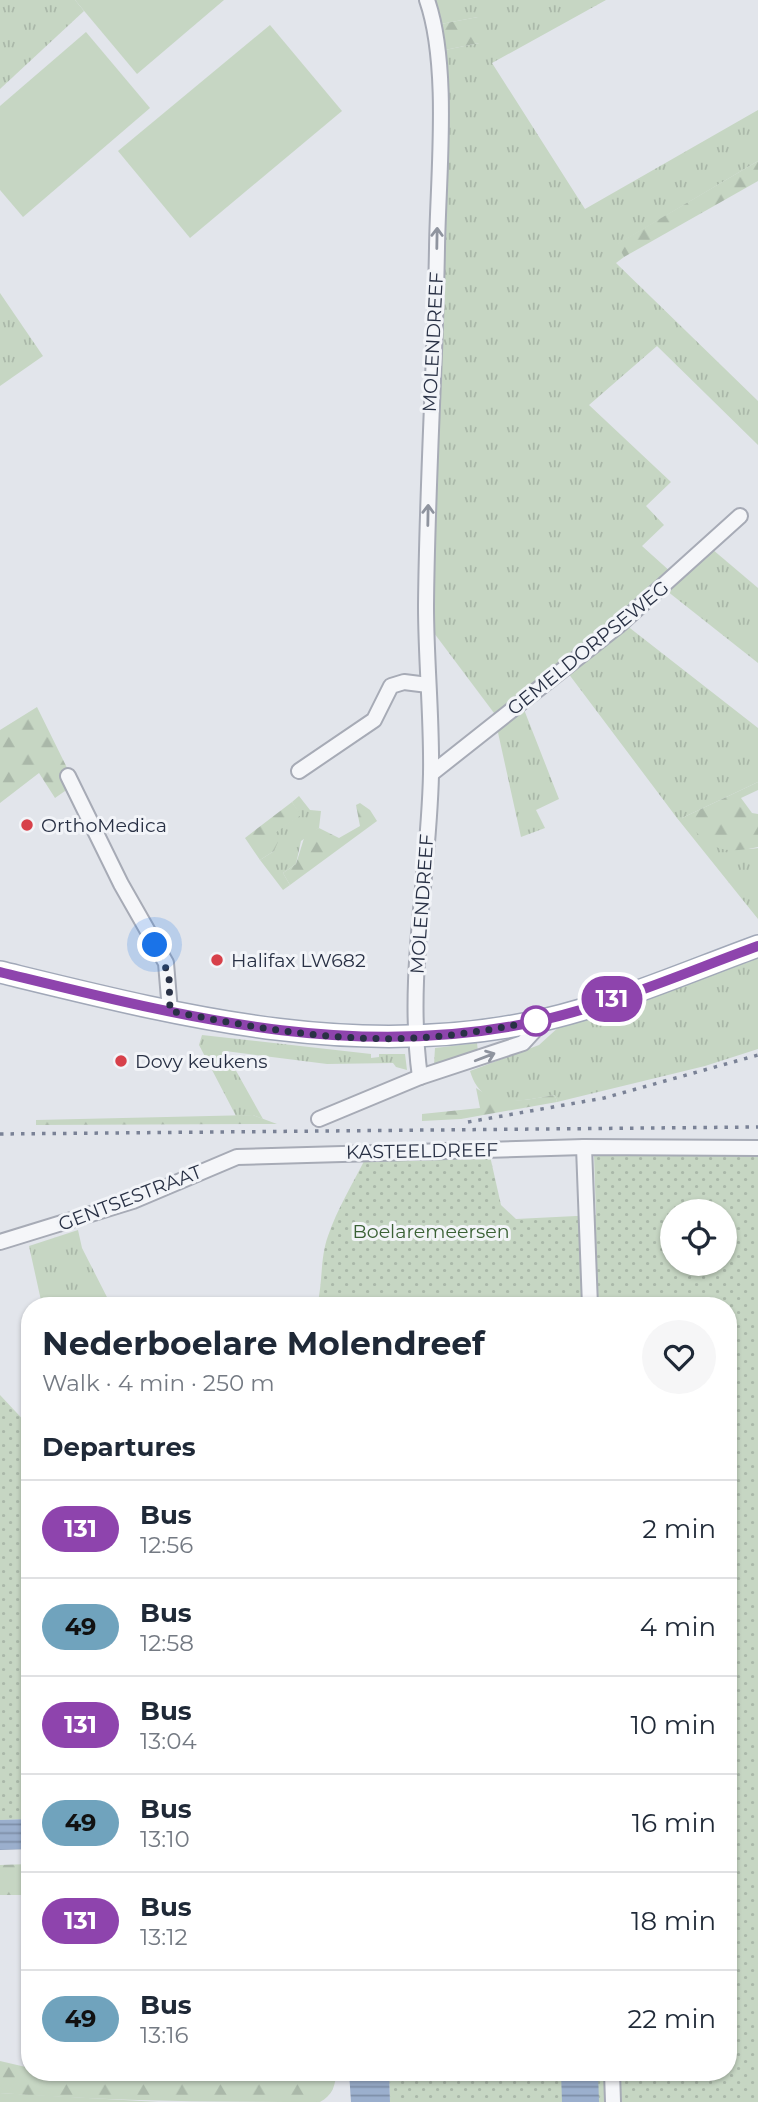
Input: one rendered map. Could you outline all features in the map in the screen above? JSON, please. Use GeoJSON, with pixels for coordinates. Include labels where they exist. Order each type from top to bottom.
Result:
{"type":"FeatureCollection","features":[{"type":"Feature","properties":{"kind":"main road"},"geometry":{"type":"LineString","coordinates":[[0,972],[170,1011],[314,1036],[415,1038],[545,1019],[611,999],[758,946]]}},
{"type":"Feature","properties":{"kind":"street","name":"MOLENDREEF"},"geometry":{"type":"LineString","coordinates":[[420,1077],[415,1038],[431,774],[427,583],[429,429],[436,314],[439,65],[435,23],[427,0]]}},
{"type":"Feature","properties":{"kind":"street","name":"GEMELDORPSEWEG"},"geometry":{"type":"LineString","coordinates":[[431,774],[618,626],[740,516]]}},
{"type":"Feature","properties":{"kind":"street"},"geometry":{"type":"LineString","coordinates":[[299,771],[374,720],[391,687],[404,682],[428,685]]}},
{"type":"Feature","properties":{"kind":"street"},"geometry":{"type":"LineString","coordinates":[[68,776],[121,884],[166,963],[170,1011]]}},
{"type":"Feature","properties":{"kind":"street"},"geometry":{"type":"LineString","coordinates":[[319,1119],[420,1077],[523,1043],[545,1019]]}},
{"type":"Feature","properties":{"kind":"street"},"geometry":{"type":"LineString","coordinates":[[584,1147],[590,1297]]}},
{"type":"Feature","properties":{"kind":"street","name":"KASTEELDREEF"},"geometry":{"type":"LineString","coordinates":[[260,1154],[584,1147],[758,1148]]}},
{"type":"Feature","properties":{"kind":"street","name":"GENTSESTRAAT"},"geometry":{"type":"LineString","coordinates":[[0,1242],[133,1201],[237,1157],[260,1154]]}},
{"type":"Feature","properties":{"kind":"street"},"geometry":{"type":"LineString","coordinates":[[612,2081],[613,2102]]}},
{"type":"Feature","properties":{"kind":"green space"},"geometry":{"type":"Polygon","coordinates":[[[0,0],[75,0],[84,11],[0,89],[0,0]]]}},
{"type":"Feature","properties":{"kind":"green space"},"geometry":{"type":"Polygon","coordinates":[[[75,0],[224,0],[137,74],[75,0]]]}},
{"type":"Feature","properties":{"kind":"green space"},"geometry":{"type":"Polygon","coordinates":[[[435,0],[606,0],[492,63],[585,209],[758,110],[758,161],[618,244],[624,257],[616,263],[758,401],[758,445],[657,346],[589,405],[671,482],[646,506],[664,525],[642,546],[672,573],[497,717],[431,629],[444,304],[445,50],[479,43],[478,17],[441,24],[435,0]]]}},
{"type":"Feature","properties":{"kind":"green space"},"geometry":{"type":"Polygon","coordinates":[[[478,17],[482,24],[479,43],[445,50],[441,24],[478,17]]]}},
{"type":"Feature","properties":{"kind":"green space"},"geometry":{"type":"Polygon","coordinates":[[[270,25],[342,111],[190,238],[118,151],[270,25]]]}},
{"type":"Feature","properties":{"kind":"green space"},"geometry":{"type":"Polygon","coordinates":[[[86,32],[150,108],[23,217],[0,190],[0,106],[86,32]]]}},
{"type":"Feature","properties":{"kind":"green space"},"geometry":{"type":"Polygon","coordinates":[[[758,161],[758,181],[624,257],[617,244],[758,161]]]}},
{"type":"Feature","properties":{"kind":"green space"},"geometry":{"type":"Polygon","coordinates":[[[0,293],[43,356],[0,386],[0,293]]]}},
{"type":"Feature","properties":{"kind":"green space"},"geometry":{"type":"Polygon","coordinates":[[[712,549],[758,588],[758,663],[667,591],[712,549]]]}},
{"type":"Feature","properties":{"kind":"green space"},"geometry":{"type":"Polygon","coordinates":[[[626,625],[758,728],[758,782],[682,818],[750,849],[758,848],[758,919],[677,818],[568,673],[626,625]]]}},
{"type":"Feature","properties":{"kind":"green space"},"geometry":{"type":"Polygon","coordinates":[[[37,707],[75,784],[55,798],[39,773],[0,803],[0,730],[37,707]]]}},
{"type":"Feature","properties":{"kind":"green space"},"geometry":{"type":"Polygon","coordinates":[[[523,707],[559,799],[536,810],[545,828],[521,837],[497,728],[523,707]]]}},
{"type":"Feature","properties":{"kind":"green space"},"geometry":{"type":"Polygon","coordinates":[[[758,782],[758,790],[741,798],[752,813],[758,814],[758,847],[732,850],[715,846],[707,842],[682,818],[758,782]]]}},
{"type":"Feature","properties":{"kind":"green space"},"geometry":{"type":"Polygon","coordinates":[[[299,796],[310,810],[321,811],[319,828],[301,841],[296,864],[283,873],[290,885],[283,890],[260,860],[274,851],[274,833],[300,815],[292,802],[299,796]]]}},
{"type":"Feature","properties":{"kind":"green space"},"geometry":{"type":"Polygon","coordinates":[[[292,802],[301,815],[275,833],[278,842],[274,851],[260,860],[245,838],[292,802]]]}},
{"type":"Feature","properties":{"kind":"green space"},"geometry":{"type":"Polygon","coordinates":[[[360,803],[370,810],[377,821],[290,885],[283,873],[296,864],[305,835],[319,828],[339,838],[360,826],[356,805],[360,803]]]}},
{"type":"Feature","properties":{"kind":"green space"},"geometry":{"type":"Polygon","coordinates":[[[758,958],[758,1049],[705,1066],[557,1102],[555,1095],[516,1101],[493,1099],[476,1085],[470,1071],[539,1045],[561,1025],[758,958]]]}},
{"type":"Feature","properties":{"kind":"green space"},"geometry":{"type":"Polygon","coordinates":[[[202,1035],[371,1054],[371,1058],[379,1057],[379,1054],[405,1054],[407,1070],[396,1067],[393,1063],[327,1064],[225,1051],[263,1119],[253,1115],[236,1116],[199,1045],[202,1035]]]}},
{"type":"Feature","properties":{"kind":"green space"},"geometry":{"type":"Polygon","coordinates":[[[477,1043],[478,1052],[434,1065],[435,1048],[477,1043]]]}},
{"type":"Feature","properties":{"kind":"green space"},"geometry":{"type":"Polygon","coordinates":[[[476,1088],[505,1100],[555,1095],[557,1102],[461,1119],[422,1121],[422,1114],[480,1108],[476,1088]]]}},
{"type":"Feature","properties":{"kind":"green space"},"geometry":{"type":"Polygon","coordinates":[[[253,1115],[277,1124],[36,1125],[36,1120],[253,1115]]]}},
{"type":"Feature","properties":{"kind":"green space","name":"Boelaremeersen"},"geometry":{"type":"Polygon","coordinates":[[[758,1154],[758,2102],[390,2102],[389,2081],[737,2081],[737,1297],[318,1297],[328,1236],[366,1157],[490,1156],[501,1205],[516,1219],[596,1215],[594,1155],[758,1154]]]}},
{"type":"Feature","properties":{"kind":"green space"},"geometry":{"type":"Polygon","coordinates":[[[78,1230],[82,1248],[107,1297],[40,1297],[29,1246],[78,1230]]]}},
{"type":"Feature","properties":{"kind":"green space"},"geometry":{"type":"Polygon","coordinates":[[[0,1395],[21,1417],[21,1819],[0,1820],[0,1395]]]}},
{"type":"Feature","properties":{"kind":"green space"},"geometry":{"type":"Polygon","coordinates":[[[21,1864],[21,1895],[0,1895],[0,1865],[21,1864]]]}},
{"type":"Feature","properties":{"kind":"green space"},"geometry":{"type":"Polygon","coordinates":[[[0,2061],[21,2066],[21,2081],[335,2081],[328,2097],[320,2102],[120,2099],[0,2093],[0,2061]]]}},
{"type":"Feature","properties":{"kind":"green space"},"geometry":{"type":"Polygon","coordinates":[[[0,2093],[159,2102],[0,2102],[0,2093]]]}},
{"type":"Feature","properties":{"kind":"water"},"geometry":{"type":"Polygon","coordinates":[[[21,1819],[21,1849],[0,1850],[0,1820],[21,1819]]]}},
{"type":"Feature","properties":{"kind":"water"},"geometry":{"type":"Polygon","coordinates":[[[350,2081],[389,2081],[390,2102],[351,2102],[350,2081]]]}},
{"type":"Feature","properties":{"kind":"water"},"geometry":{"type":"Polygon","coordinates":[[[561,2081],[598,2081],[599,2102],[562,2102],[561,2081]]]}},
{"type":"Feature","properties":{"kind":"railway"},"geometry":{"type":"LineString","coordinates":[[468,1122],[604,1098],[758,1055]]}},
{"type":"Feature","properties":{"kind":"railway"},"geometry":{"type":"LineString","coordinates":[[0,1134],[758,1127]]}},
{"type":"Feature","properties":{"kind":"bus line","name":"131"},"geometry":{"type":"LineString","coordinates":[[0,972],[250,1027],[314,1036],[415,1038],[545,1019],[611,999],[758,946]]}},
{"type":"Feature","properties":{"kind":"place","name":"OrthoMedica"},"geometry":{"type":"Point","coordinates":[27,825]}},
{"type":"Feature","properties":{"kind":"place","name":"Halifax LW682"},"geometry":{"type":"Point","coordinates":[217,960]}},
{"type":"Feature","properties":{"kind":"place","name":"Dovy keukens"},"geometry":{"type":"Point","coordinates":[121,1061]}},
{"type":"Feature","properties":{"kind":"route"},"geometry":{"type":"LineString","coordinates":[[155,945],[166,963],[169,975],[170,1011],[233,1024],[314,1036],[415,1038],[536,1021]]}}]}
